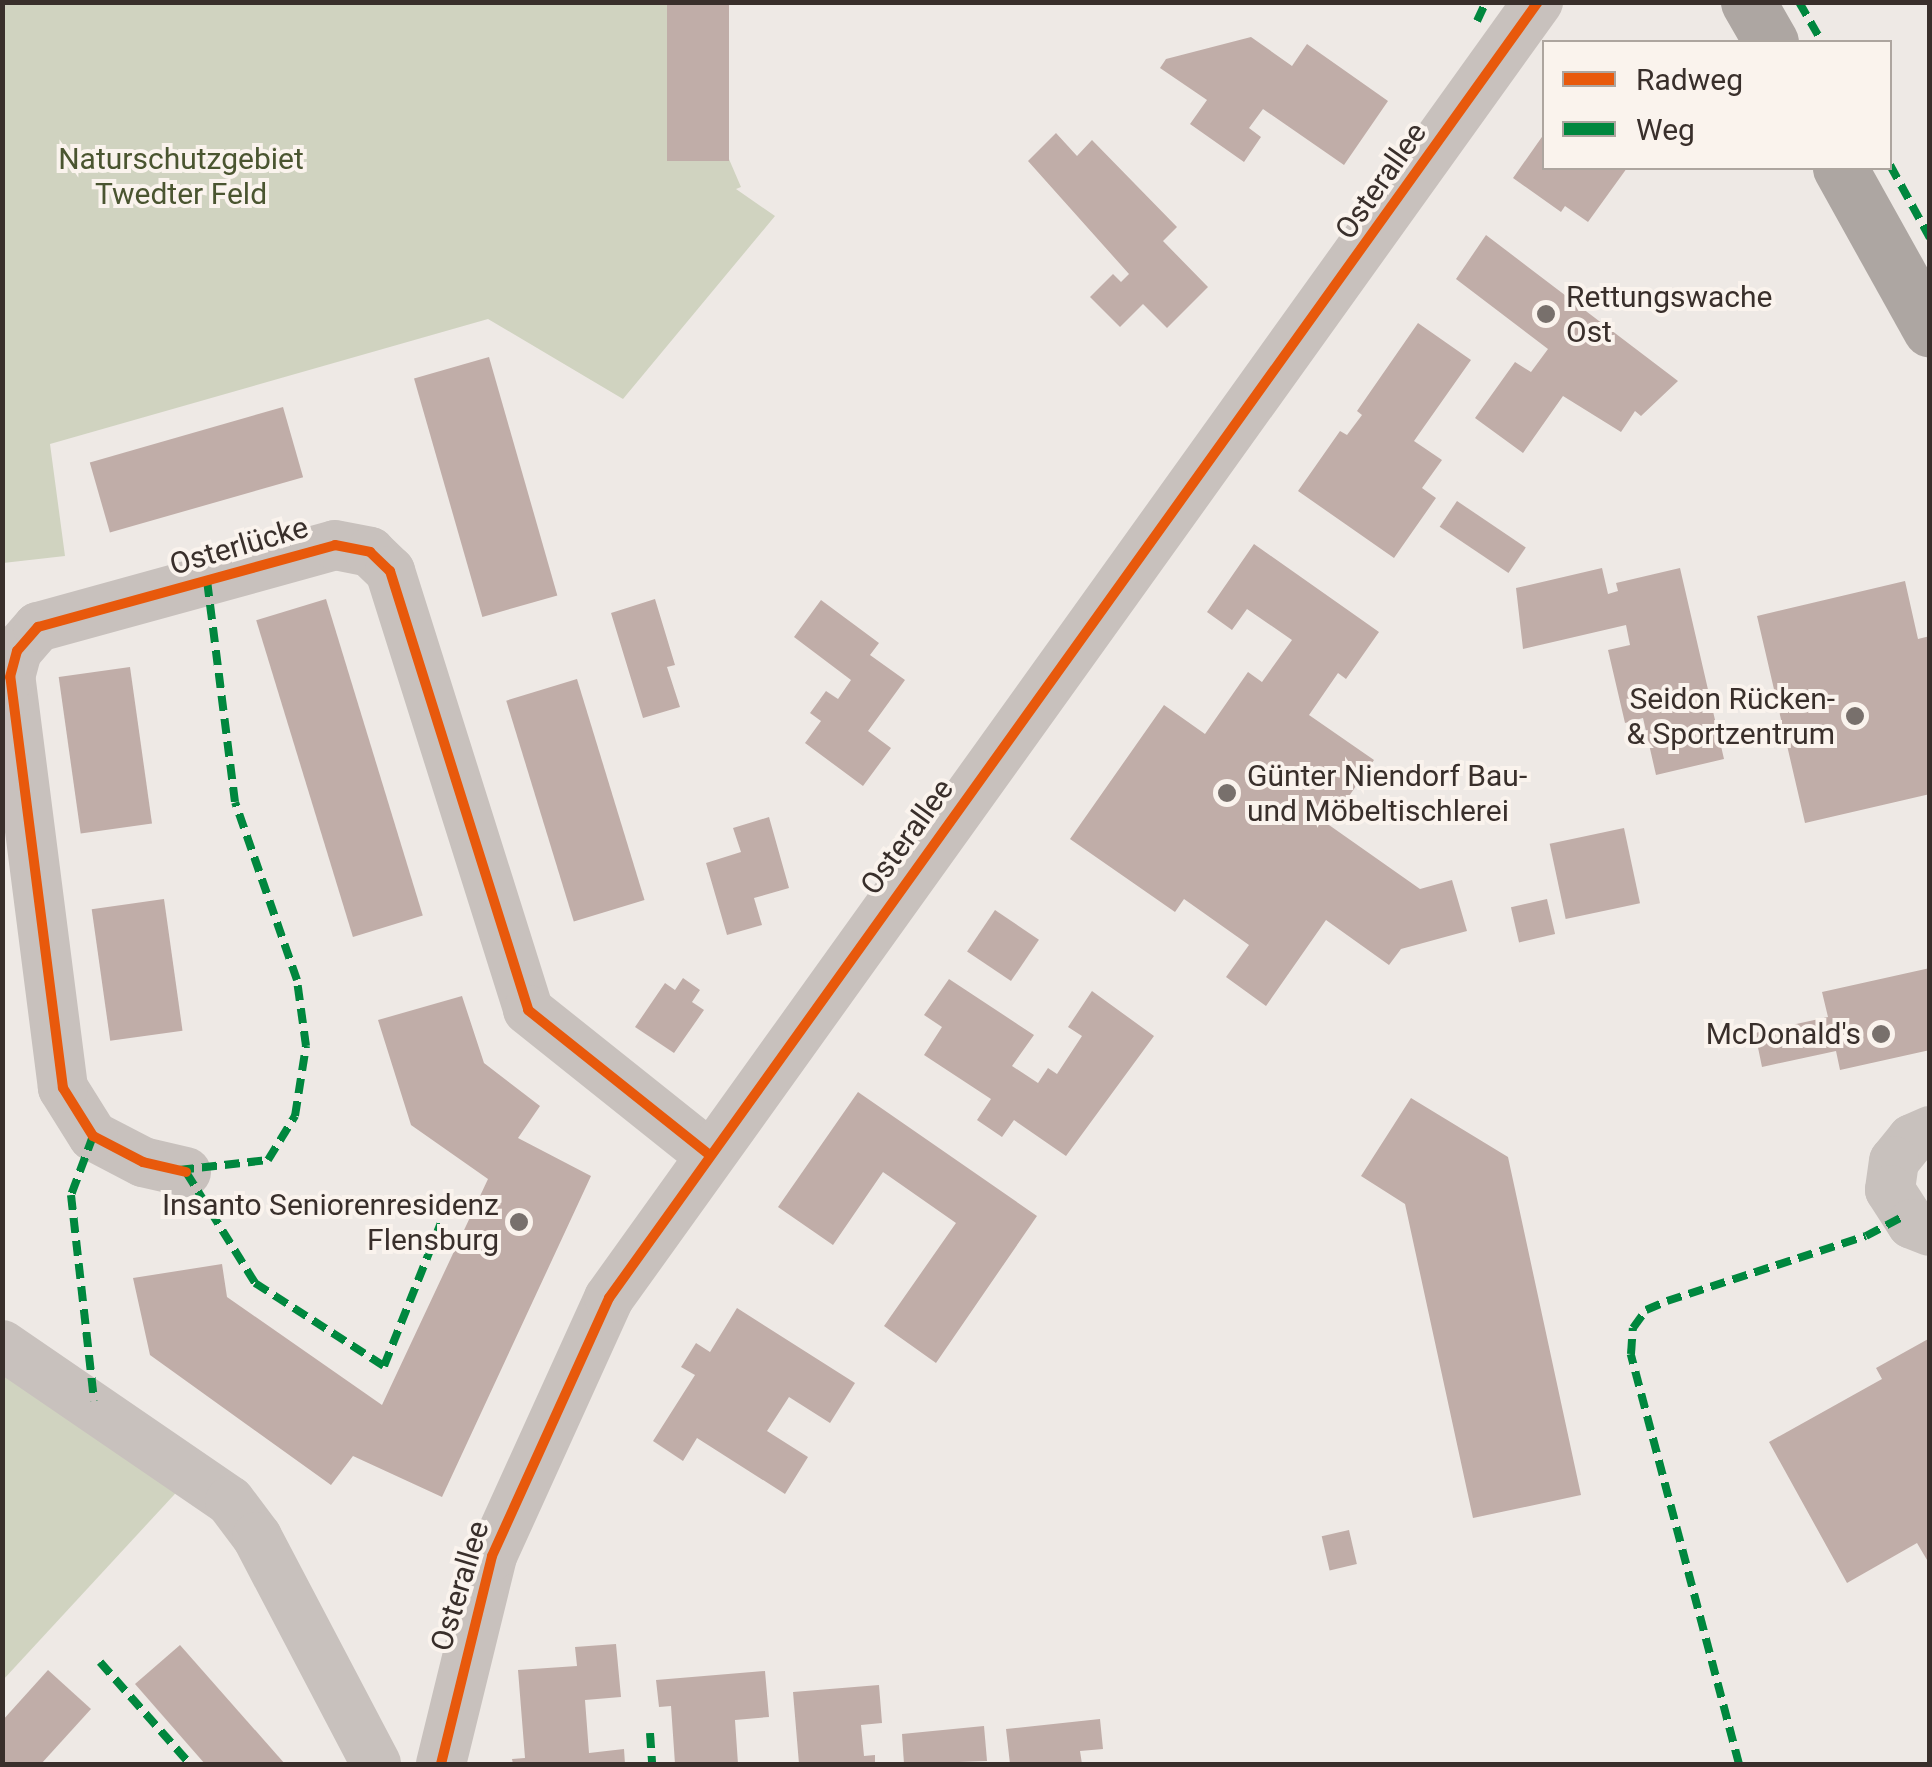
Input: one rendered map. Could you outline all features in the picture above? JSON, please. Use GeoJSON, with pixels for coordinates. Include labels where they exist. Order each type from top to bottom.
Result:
{"type":"FeatureCollection","features":[{"type":"Feature","properties":{"kind":"main road"},"geometry":{"type":"LineString","coordinates":[[1748,2],[1769,40]]}},
{"type":"Feature","properties":{"kind":"main road"},"geometry":{"type":"LineString","coordinates":[[1841,170],[1930,330]]}},
{"type":"Feature","properties":{"kind":"street","name":"Osterallee"},"geometry":{"type":"LineString","coordinates":[[441,1764],[492,1556],[549,1419],[609,1298],[707,1153],[1090,634],[1538,2]]}},
{"type":"Feature","properties":{"kind":"street","name":"Osterlücke"},"geometry":{"type":"LineString","coordinates":[[186,1172],[143,1162],[94,1136],[62,1088],[10,677],[17,651],[38,627],[334,545],[370,552],[390,571],[528,1010],[707,1153]]}},
{"type":"Feature","properties":{"kind":"street"},"geometry":{"type":"LineString","coordinates":[[1930,1131],[1912,1138],[1894,1161],[1890,1190],[1904,1216],[1930,1232]]}},
{"type":"Feature","properties":{"kind":"street"},"geometry":{"type":"LineString","coordinates":[[2,1345],[230,1501],[257,1537],[376,1764]]}},
{"type":"Feature","properties":{"kind":"green space","name":"Naturschutzgebiet Twedter Feld"},"geometry":{"type":"Polygon","coordinates":[[[2,3],[671,3],[670,22],[741,187],[736,189],[775,216],[623,399],[488,319],[50,444],[65,556],[3,563],[2,3]]]}},
{"type":"Feature","properties":{"kind":"green space"},"geometry":{"type":"Polygon","coordinates":[[[2,1366],[185,1483],[3,1680],[2,1680],[2,1366]]]}},
{"type":"Feature","properties":{"kind":"building"},"geometry":{"type":"Polygon","coordinates":[[[667,2],[729,2],[729,161],[667,161],[667,2]]]}},
{"type":"Feature","properties":{"kind":"building"},"geometry":{"type":"Polygon","coordinates":[[[1251,37],[1292,66],[1307,44],[1388,101],[1344,165],[1263,109],[1249,128],[1261,137],[1244,162],[1190,124],[1207,100],[1160,68],[1166,59],[1251,37]]]}},
{"type":"Feature","properties":{"kind":"building"},"geometry":{"type":"Polygon","coordinates":[[[1056,133],[1077,156],[1092,140],[1177,227],[1163,241],[1208,287],[1167,328],[1143,304],[1120,327],[1090,297],[1113,274],[1121,282],[1129,274],[1028,161],[1056,133]]]}},
{"type":"Feature","properties":{"kind":"building"},"geometry":{"type":"Polygon","coordinates":[[[1542,137],[1542,170],[1626,170],[1588,222],[1565,206],[1561,212],[1513,178],[1542,137]]]}},
{"type":"Feature","properties":{"kind":"building","name":"Rettungswache Ost"},"geometry":{"type":"Polygon","coordinates":[[[1486,235],[1678,381],[1641,416],[1635,411],[1621,432],[1563,396],[1523,453],[1475,418],[1515,362],[1531,372],[1548,349],[1456,279],[1486,235]]]}},
{"type":"Feature","properties":{"kind":"building"},"geometry":{"type":"Polygon","coordinates":[[[1418,323],[1471,360],[1414,441],[1442,460],[1422,488],[1436,498],[1394,558],[1298,491],[1340,431],[1347,435],[1362,415],[1357,411],[1418,323]]]}},
{"type":"Feature","properties":{"kind":"building"},"geometry":{"type":"Polygon","coordinates":[[[489,357],[557,595],[482,617],[414,378],[489,357]]]}},
{"type":"Feature","properties":{"kind":"building"},"geometry":{"type":"Polygon","coordinates":[[[283,407],[303,477],[110,533],[90,462],[283,407]]]}},
{"type":"Feature","properties":{"kind":"building"},"geometry":{"type":"Polygon","coordinates":[[[1457,501],[1526,547],[1508,573],[1440,527],[1457,501]]]}},
{"type":"Feature","properties":{"kind":"building","name":"Günter Niendorf Bau- und Möbeltischlerei"},"geometry":{"type":"Polygon","coordinates":[[[1254,544],[1379,632],[1346,679],[1338,673],[1309,715],[1374,760],[1329,825],[1420,889],[1452,880],[1467,931],[1401,949],[1389,965],[1326,920],[1266,1006],[1226,977],[1249,945],[1184,899],[1175,912],[1070,839],[1164,705],[1205,734],[1248,672],[1262,682],[1292,640],[1247,609],[1232,630],[1207,612],[1254,544]]]}},
{"type":"Feature","properties":{"kind":"building"},"geometry":{"type":"Polygon","coordinates":[[[1602,568],[1608,594],[1618,591],[1616,583],[1680,568],[1724,759],[1656,775],[1643,718],[1625,723],[1608,650],[1630,645],[1626,625],[1523,649],[1516,588],[1602,568]]]}},
{"type":"Feature","properties":{"kind":"building","name":"Seidon Rücken- & Sportzentrum"},"geometry":{"type":"Polygon","coordinates":[[[1905,581],[1918,639],[1930,636],[1930,794],[1805,823],[1757,616],[1905,581]]]}},
{"type":"Feature","properties":{"kind":"building"},"geometry":{"type":"Polygon","coordinates":[[[326,599],[423,916],[353,937],[256,620],[326,599]]]}},
{"type":"Feature","properties":{"kind":"building"},"geometry":{"type":"Polygon","coordinates":[[[655,599],[675,665],[667,667],[680,707],[643,718],[611,613],[655,599]]]}},
{"type":"Feature","properties":{"kind":"building"},"geometry":{"type":"Polygon","coordinates":[[[821,600],[879,643],[870,655],[905,680],[868,731],[891,748],[863,786],[805,743],[821,721],[810,713],[826,691],[838,699],[851,680],[794,637],[821,600]]]}},
{"type":"Feature","properties":{"kind":"building"},"geometry":{"type":"Polygon","coordinates":[[[130,667],[152,823],[81,833],[59,677],[130,667]]]}},
{"type":"Feature","properties":{"kind":"building"},"geometry":{"type":"Polygon","coordinates":[[[577,679],[645,900],[574,922],[506,701],[577,679]]]}},
{"type":"Feature","properties":{"kind":"building"},"geometry":{"type":"Polygon","coordinates":[[[769,817],[789,888],[754,898],[762,925],[727,935],[706,863],[741,852],[733,828],[769,817]]]}},
{"type":"Feature","properties":{"kind":"building"},"geometry":{"type":"Polygon","coordinates":[[[1624,828],[1640,903],[1566,919],[1550,844],[1624,828]]]}},
{"type":"Feature","properties":{"kind":"building"},"geometry":{"type":"Polygon","coordinates":[[[164,899],[183,1031],[110,1041],[92,909],[164,899]]]}},
{"type":"Feature","properties":{"kind":"building"},"geometry":{"type":"Polygon","coordinates":[[[1547,899],[1555,934],[1519,942],[1511,907],[1547,899]]]}},
{"type":"Feature","properties":{"kind":"building"},"geometry":{"type":"Polygon","coordinates":[[[995,910],[1039,940],[1011,981],[967,951],[995,910]]]}},
{"type":"Feature","properties":{"kind":"building","name":"McDonald's"},"geometry":{"type":"Polygon","coordinates":[[[1930,968],[1930,1050],[1840,1070],[1836,1051],[1762,1067],[1755,1033],[1828,1017],[1822,992],[1930,968]]]}},
{"type":"Feature","properties":{"kind":"building"},"geometry":{"type":"Polygon","coordinates":[[[683,978],[700,990],[692,1002],[704,1010],[674,1053],[635,1027],[665,983],[675,990],[683,978]]]}},
{"type":"Feature","properties":{"kind":"building"},"geometry":{"type":"Polygon","coordinates":[[[949,979],[1034,1035],[1012,1066],[1038,1083],[1048,1068],[1057,1074],[1082,1036],[1068,1027],[1092,991],[1154,1036],[1066,1156],[1014,1120],[1002,1137],[977,1120],[991,1099],[924,1055],[942,1027],[924,1015],[949,979]]]}},
{"type":"Feature","properties":{"kind":"building","name":"Insanto Seniorenresidenz Flensburg"},"geometry":{"type":"Polygon","coordinates":[[[462,996],[484,1063],[540,1106],[518,1138],[591,1176],[442,1497],[353,1456],[331,1485],[150,1355],[133,1278],[222,1264],[227,1297],[382,1405],[488,1179],[411,1125],[378,1020],[462,996]]]}},
{"type":"Feature","properties":{"kind":"building"},"geometry":{"type":"Polygon","coordinates":[[[858,1092],[1037,1216],[936,1363],[884,1326],[956,1223],[883,1172],[833,1245],[778,1207],[858,1092]]]}},
{"type":"Feature","properties":{"kind":"building"},"geometry":{"type":"Polygon","coordinates":[[[1411,1098],[1508,1157],[1581,1495],[1473,1518],[1405,1204],[1361,1176],[1411,1098]]]}},
{"type":"Feature","properties":{"kind":"building"},"geometry":{"type":"Polygon","coordinates":[[[737,1308],[855,1383],[830,1423],[789,1397],[767,1431],[808,1457],[785,1494],[697,1438],[683,1461],[653,1441],[695,1375],[681,1367],[696,1343],[710,1352],[737,1308]]]}},
{"type":"Feature","properties":{"kind":"building"},"geometry":{"type":"Polygon","coordinates":[[[1930,1338],[1930,1565],[1917,1543],[1847,1583],[1769,1442],[1882,1379],[1876,1368],[1930,1338]]]}},
{"type":"Feature","properties":{"kind":"building"},"geometry":{"type":"Polygon","coordinates":[[[1349,1530],[1357,1564],[1330,1570],[1322,1536],[1349,1530]]]}},
{"type":"Feature","properties":{"kind":"building"},"geometry":{"type":"Polygon","coordinates":[[[616,1644],[621,1697],[585,1700],[589,1753],[624,1749],[625,1764],[513,1764],[512,1759],[525,1758],[518,1670],[577,1666],[575,1647],[616,1644]]]}},
{"type":"Feature","properties":{"kind":"building"},"geometry":{"type":"Polygon","coordinates":[[[180,1645],[285,1764],[205,1764],[135,1684],[180,1645]]]}},
{"type":"Feature","properties":{"kind":"building"},"geometry":{"type":"Polygon","coordinates":[[[48,1670],[91,1709],[41,1764],[2,1764],[2,1721],[48,1670]]]}},
{"type":"Feature","properties":{"kind":"building"},"geometry":{"type":"Polygon","coordinates":[[[765,1671],[769,1717],[735,1720],[738,1764],[675,1764],[671,1706],[659,1707],[656,1680],[765,1671]]]}},
{"type":"Feature","properties":{"kind":"building"},"geometry":{"type":"Polygon","coordinates":[[[879,1685],[882,1723],[861,1725],[864,1756],[875,1755],[875,1764],[799,1764],[793,1692],[879,1685]]]}},
{"type":"Feature","properties":{"kind":"building"},"geometry":{"type":"Polygon","coordinates":[[[1100,1719],[1103,1749],[1080,1751],[1082,1764],[1010,1764],[1006,1729],[1100,1719]]]}},
{"type":"Feature","properties":{"kind":"building"},"geometry":{"type":"Polygon","coordinates":[[[984,1726],[987,1761],[904,1764],[902,1734],[984,1726]]]}},
{"type":"Feature","properties":{"kind":"marked path"},"geometry":{"type":"LineString","coordinates":[[1477,21],[1486,2]]}},
{"type":"Feature","properties":{"kind":"marked path"},"geometry":{"type":"LineString","coordinates":[[1799,2],[1821,40]]}},
{"type":"Feature","properties":{"kind":"marked path"},"geometry":{"type":"LineString","coordinates":[[1892,169],[1930,238]]}},
{"type":"Feature","properties":{"kind":"marked path"},"geometry":{"type":"LineString","coordinates":[[179,1170],[268,1160],[295,1116],[306,1046],[297,980],[235,802],[207,581]]}},
{"type":"Feature","properties":{"kind":"marked path"},"geometry":{"type":"LineString","coordinates":[[93,1136],[71,1195],[94,1401]]}},
{"type":"Feature","properties":{"kind":"marked path"},"geometry":{"type":"LineString","coordinates":[[186,1172],[255,1283],[384,1366],[451,1198]]}},
{"type":"Feature","properties":{"kind":"marked path"},"geometry":{"type":"LineString","coordinates":[[1739,1764],[1631,1354],[1633,1328],[1646,1310],[1667,1301],[1866,1236],[1904,1216]]}},
{"type":"Feature","properties":{"kind":"marked path"},"geometry":{"type":"LineString","coordinates":[[100,1662],[190,1764]]}},
{"type":"Feature","properties":{"kind":"marked path"},"geometry":{"type":"LineString","coordinates":[[650,1733],[652,1764]]}},
{"type":"Feature","properties":{"kind":"cycle path"},"geometry":{"type":"LineString","coordinates":[[441,1764],[492,1556],[609,1298],[1538,2]]}},
{"type":"Feature","properties":{"kind":"cycle path"},"geometry":{"type":"LineString","coordinates":[[186,1172],[143,1162],[93,1136],[63,1088],[10,677],[17,651],[38,627],[335,545],[370,552],[390,571],[528,1010],[707,1153]]}},
{"type":"Feature","properties":{"kind":"place","name":"Rettungswache Ost"},"geometry":{"type":"Point","coordinates":[1546,314]}},
{"type":"Feature","properties":{"kind":"place","name":"Seidon Rücken- & Sportzentrum"},"geometry":{"type":"Point","coordinates":[1855,716]}},
{"type":"Feature","properties":{"kind":"place","name":"Günter Niendorf Bau- und Möbeltischlerei"},"geometry":{"type":"Point","coordinates":[1227,793]}},
{"type":"Feature","properties":{"kind":"place","name":"McDonald's"},"geometry":{"type":"Point","coordinates":[1881,1034]}},
{"type":"Feature","properties":{"kind":"place","name":"Insanto Seniorenresidenz Flensburg"},"geometry":{"type":"Point","coordinates":[519,1222]}}]}
